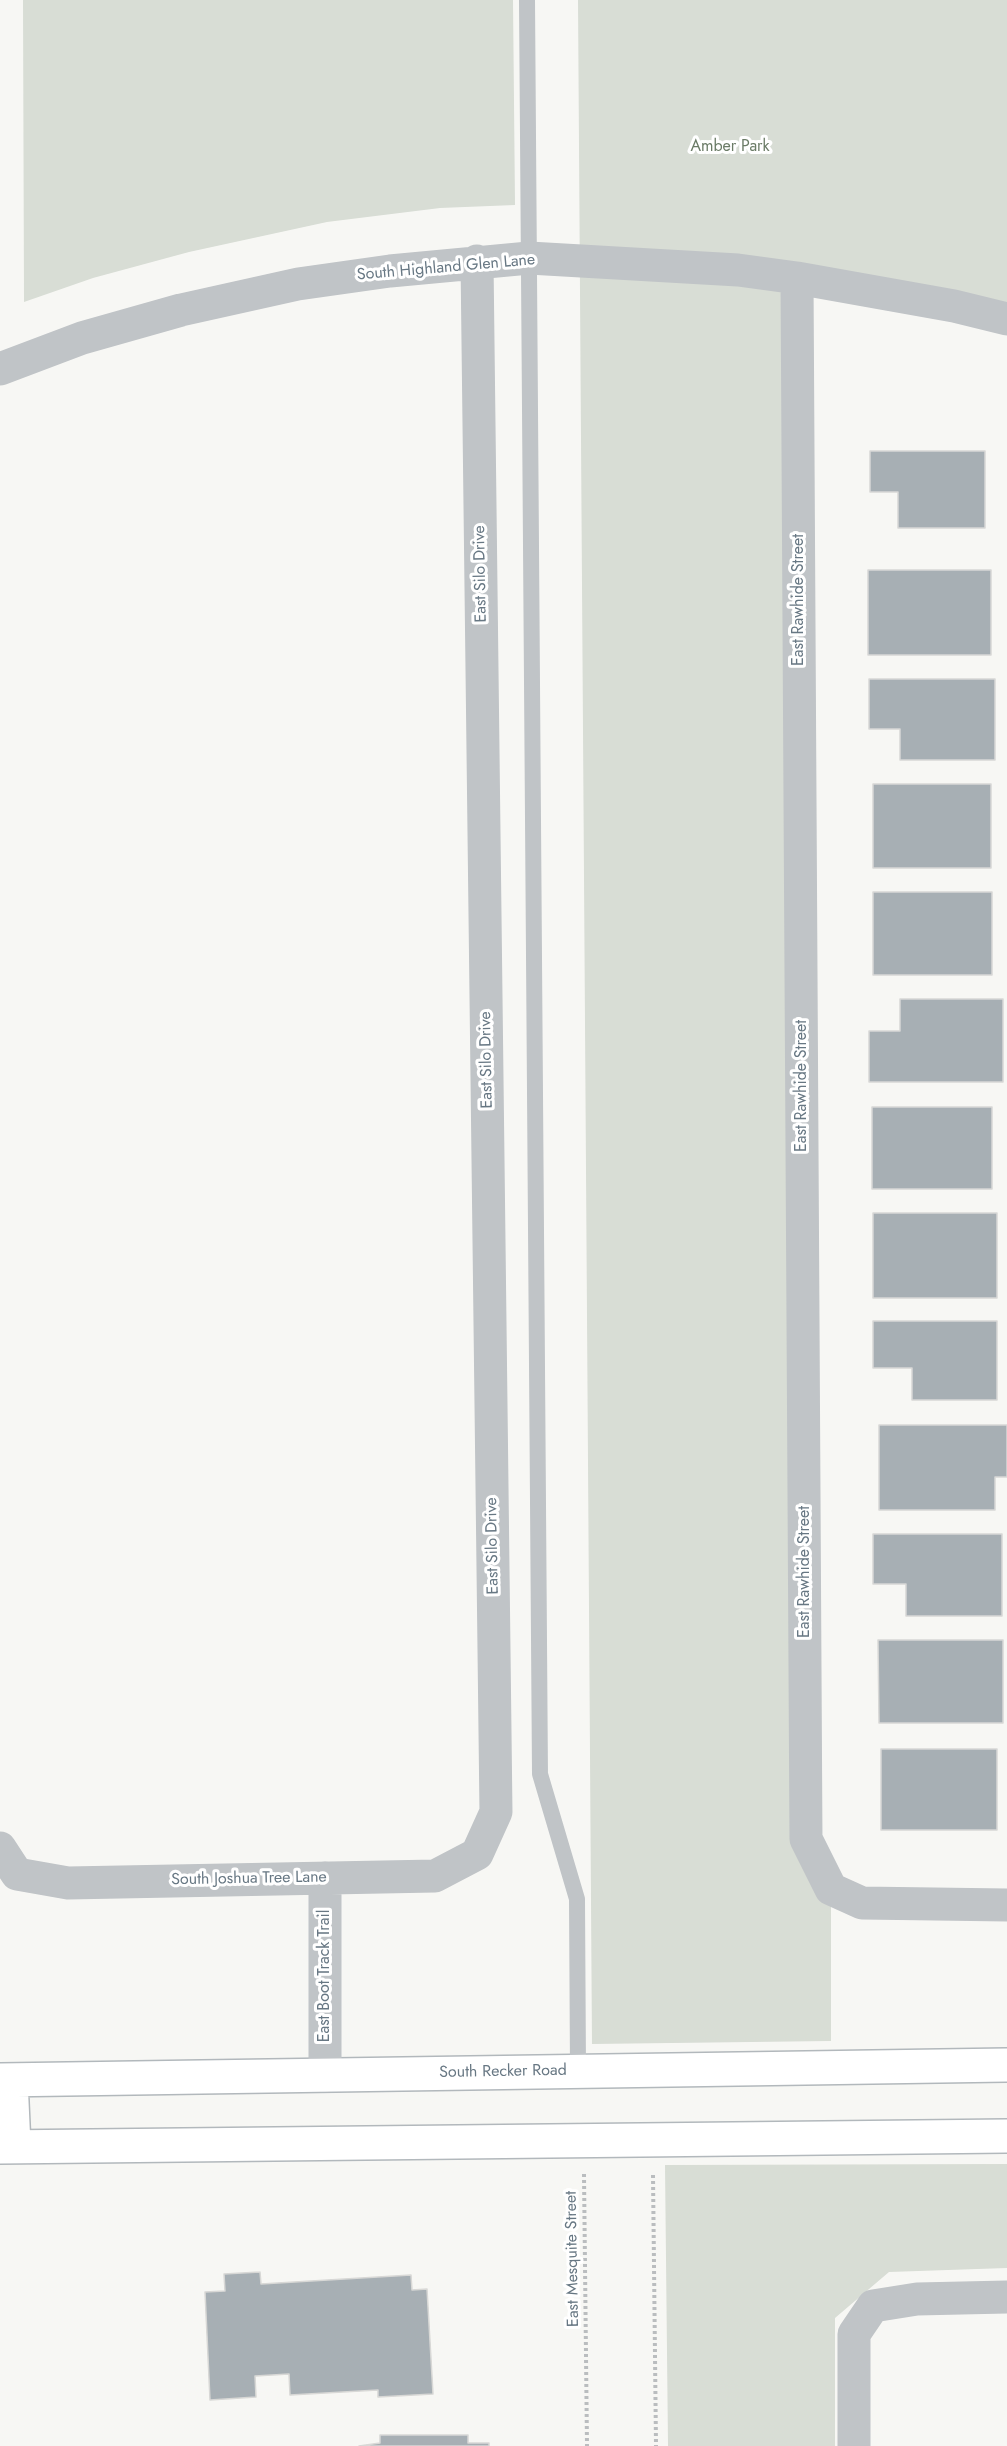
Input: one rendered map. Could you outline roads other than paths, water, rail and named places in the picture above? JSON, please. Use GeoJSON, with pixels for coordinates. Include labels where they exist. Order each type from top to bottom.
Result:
{"type":"FeatureCollection","features":[{"type":"Feature","properties":{"kind":"main road","name":"South Recker Road"},"geometry":{"type":"LineString","coordinates":[[6,2080],[1007,2065]]}},
{"type":"Feature","properties":{"kind":"main road"},"geometry":{"type":"LineString","coordinates":[[6,2080],[7,2146],[1007,2136]]}},
{"type":"Feature","properties":{"kind":"street","name":"South Highland Glen Lane"},"geometry":{"type":"LineString","coordinates":[[0,369],[82,338],[181,310],[298,284],[477,261],[529,258],[738,270],[797,278],[954,306],[1007,320]]}},
{"type":"Feature","properties":{"kind":"street","name":"East Silo Drive"},"geometry":{"type":"LineString","coordinates":[[477,261],[496,1812],[477,1854]]}},
{"type":"Feature","properties":{"kind":"street","name":"East Rawhide Street"},"geometry":{"type":"LineString","coordinates":[[797,278],[806,1839],[831,1889],[862,1903],[1007,1905]]}},
{"type":"Feature","properties":{"kind":"street","name":"South Joshua Tree Lane"},"geometry":{"type":"LineString","coordinates":[[8,1861],[68,1883],[435,1876],[477,1854]]}},
{"type":"Feature","properties":{"kind":"street","name":"East Boot Track Trail"},"geometry":{"type":"LineString","coordinates":[[325,1878],[325,2075]]}},
{"type":"Feature","properties":{"kind":"street"},"geometry":{"type":"LineString","coordinates":[[854,2446],[854,2334],[873,2306],[917,2299],[1007,2297]]}},
{"type":"Feature","properties":{"kind":"lane"},"geometry":{"type":"LineString","coordinates":[[527,0],[540,1774],[577,1899],[578,2071]]}},
{"type":"Feature","properties":{"kind":"park label","name":"Amber Park"},"geometry":{"type":"Point","coordinates":[730,147]}}]}
